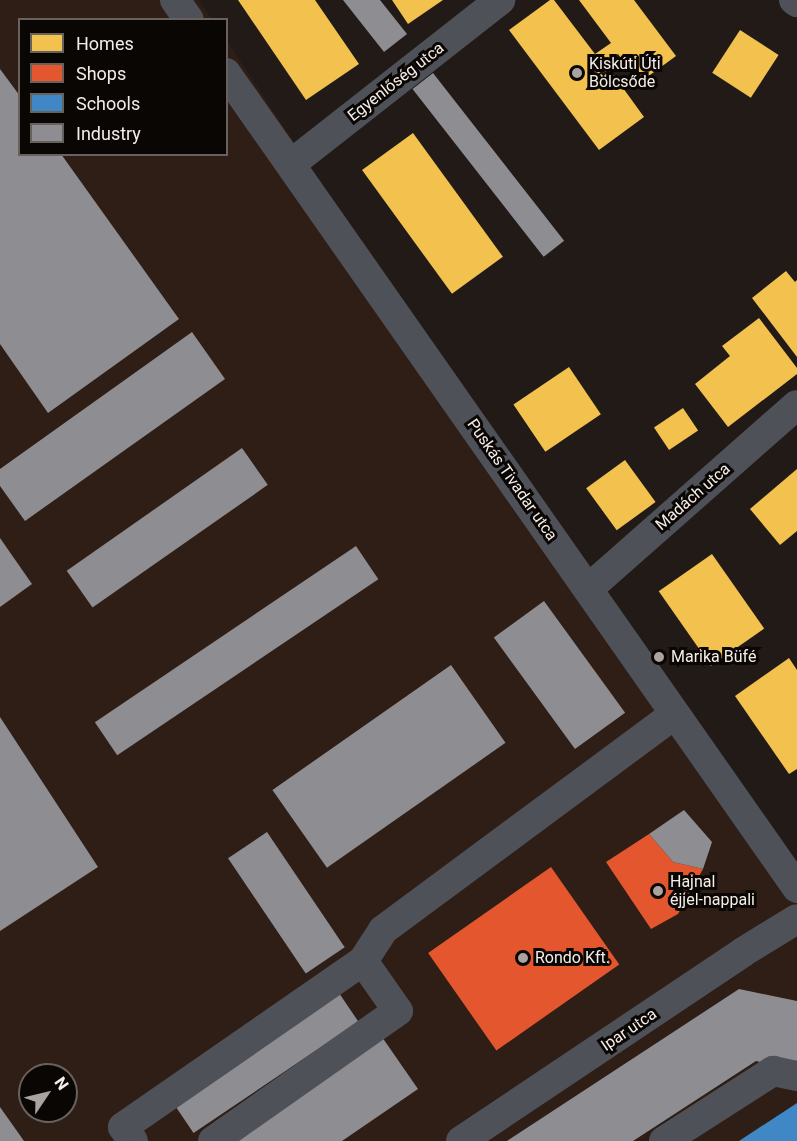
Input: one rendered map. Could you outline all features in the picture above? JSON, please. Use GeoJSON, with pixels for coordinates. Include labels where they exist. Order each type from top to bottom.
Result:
{"type":"FeatureCollection","features":[{"type":"Feature","properties":{"kind":"street"},"geometry":{"type":"LineString","coordinates":[[175,0],[188,18]]}},
{"type":"Feature","properties":{"kind":"street","name":"Egyenlőség utca"},"geometry":{"type":"LineString","coordinates":[[291,164],[501,0]]}},
{"type":"Feature","properties":{"kind":"street","name":"Puskás Tivadar utca"},"geometry":{"type":"LineString","coordinates":[[228,76],[797,888]]}},
{"type":"Feature","properties":{"kind":"street","name":"Madách utca"},"geometry":{"type":"LineString","coordinates":[[588,589],[797,405]]}},
{"type":"Feature","properties":{"kind":"street"},"geometry":{"type":"LineString","coordinates":[[133,1141],[123,1127],[363,961],[383,930],[674,715]]}},
{"type":"Feature","properties":{"kind":"street","name":"Ipar utca"},"geometry":{"type":"LineString","coordinates":[[461,1141],[743,952],[797,919]]}},
{"type":"Feature","properties":{"kind":"street"},"geometry":{"type":"LineString","coordinates":[[213,1141],[398,1011],[363,961]]}},
{"type":"Feature","properties":{"kind":"street"},"geometry":{"type":"LineString","coordinates":[[664,1141],[773,1071],[797,1077]]}},
{"type":"Feature","properties":{"kind":"shaded area"},"geometry":{"type":"Polygon","coordinates":[[[0,0],[199,0],[211,18],[18,18],[18,156],[228,156],[228,43],[797,903],[797,1141],[0,1141],[0,0]]]}},
{"type":"Feature","properties":{"kind":"building: Homes"},"geometry":{"type":"Polygon","coordinates":[[[238,0],[315,0],[359,64],[306,100],[238,0]]]}},
{"type":"Feature","properties":{"kind":"building: Homes"},"geometry":{"type":"Polygon","coordinates":[[[392,0],[443,0],[408,24],[392,0]]]}},
{"type":"Feature","properties":{"kind":"building: Homes","name":"Kiskúti Úti Bölcsőde"},"geometry":{"type":"Polygon","coordinates":[[[550,0],[554,0],[595,54],[611,43],[579,0],[634,0],[676,56],[639,83],[618,54],[605,63],[644,117],[599,150],[509,30],[550,0]]]}},
{"type":"Feature","properties":{"kind":"building: Homes"},"geometry":{"type":"Polygon","coordinates":[[[740,30],[779,55],[751,98],[712,73],[740,30]]]}},
{"type":"Feature","properties":{"kind":"building: Homes"},"geometry":{"type":"Polygon","coordinates":[[[413,133],[503,257],[452,294],[362,170],[413,133]]]}},
{"type":"Feature","properties":{"kind":"building: Homes"},"geometry":{"type":"Polygon","coordinates":[[[786,271],[795,282],[797,280],[797,357],[752,298],[786,271]]]}},
{"type":"Feature","properties":{"kind":"building: Homes"},"geometry":{"type":"Polygon","coordinates":[[[759,318],[797,368],[797,374],[728,427],[695,384],[730,356],[722,346],[759,318]]]}},
{"type":"Feature","properties":{"kind":"building: Homes"},"geometry":{"type":"Polygon","coordinates":[[[569,367],[601,414],[545,452],[513,404],[569,367]]]}},
{"type":"Feature","properties":{"kind":"building: Homes"},"geometry":{"type":"Polygon","coordinates":[[[683,408],[698,430],[669,450],[654,428],[683,408]]]}},
{"type":"Feature","properties":{"kind":"building: Homes"},"geometry":{"type":"Polygon","coordinates":[[[625,460],[656,502],[617,530],[586,488],[625,460]]]}},
{"type":"Feature","properties":{"kind":"building: Homes"},"geometry":{"type":"Polygon","coordinates":[[[797,469],[797,531],[780,545],[750,509],[797,469]]]}},
{"type":"Feature","properties":{"kind":"building: Homes"},"geometry":{"type":"Polygon","coordinates":[[[712,554],[764,629],[711,666],[659,591],[712,554]]]}},
{"type":"Feature","properties":{"kind":"building: Homes"},"geometry":{"type":"Polygon","coordinates":[[[789,658],[797,670],[797,769],[789,774],[735,696],[789,658]]]}},
{"type":"Feature","properties":{"kind":"building: Shops","name":"Hajnal éjjel-nappali"},"geometry":{"type":"Polygon","coordinates":[[[649,834],[673,862],[703,869],[678,914],[651,929],[606,862],[649,834]]]}},
{"type":"Feature","properties":{"kind":"building: Shops","name":"Rondo Kft."},"geometry":{"type":"Polygon","coordinates":[[[551,867],[619,964],[496,1051],[428,953],[551,867]]]}},
{"type":"Feature","properties":{"kind":"building: Schools"},"geometry":{"type":"Polygon","coordinates":[[[797,1103],[797,1141],[739,1141],[797,1103]]]}},
{"type":"Feature","properties":{"kind":"building: Industry"},"geometry":{"type":"Polygon","coordinates":[[[343,0],[380,0],[407,34],[384,52],[343,0]]]}},
{"type":"Feature","properties":{"kind":"building: Industry"},"geometry":{"type":"Polygon","coordinates":[[[0,69],[18,93],[18,156],[62,156],[179,319],[48,413],[0,344],[0,69]]]}},
{"type":"Feature","properties":{"kind":"building: Industry"},"geometry":{"type":"Polygon","coordinates":[[[433,73],[564,241],[544,257],[413,89],[433,73]]]}},
{"type":"Feature","properties":{"kind":"building: Industry"},"geometry":{"type":"Polygon","coordinates":[[[192,332],[225,379],[25,521],[0,486],[0,469],[192,332]]]}},
{"type":"Feature","properties":{"kind":"building: Industry"},"geometry":{"type":"Polygon","coordinates":[[[242,448],[268,485],[93,608],[67,571],[242,448]]]}},
{"type":"Feature","properties":{"kind":"building: Industry"},"geometry":{"type":"Polygon","coordinates":[[[0,538],[32,584],[0,607],[0,538]]]}},
{"type":"Feature","properties":{"kind":"building: Industry"},"geometry":{"type":"Polygon","coordinates":[[[356,546],[378,579],[117,755],[95,722],[356,546]]]}},
{"type":"Feature","properties":{"kind":"building: Industry"},"geometry":{"type":"Polygon","coordinates":[[[544,601],[625,713],[575,749],[494,637],[544,601]]]}},
{"type":"Feature","properties":{"kind":"building: Industry"},"geometry":{"type":"Polygon","coordinates":[[[451,665],[505,743],[327,868],[272,790],[451,665]]]}},
{"type":"Feature","properties":{"kind":"building: Industry"},"geometry":{"type":"Polygon","coordinates":[[[0,717],[98,867],[0,931],[0,717]]]}},
{"type":"Feature","properties":{"kind":"building: Industry"},"geometry":{"type":"Polygon","coordinates":[[[684,810],[712,842],[703,869],[673,862],[649,834],[684,810]]]}},
{"type":"Feature","properties":{"kind":"building: Industry"},"geometry":{"type":"Polygon","coordinates":[[[267,832],[345,947],[306,974],[228,858],[267,832]]]}},
{"type":"Feature","properties":{"kind":"building: Industry"},"geometry":{"type":"Polygon","coordinates":[[[335,987],[358,1022],[194,1133],[170,1098],[335,987]]]}},
{"type":"Feature","properties":{"kind":"building: Industry"},"geometry":{"type":"Polygon","coordinates":[[[739,989],[797,1001],[797,1071],[756,1061],[633,1141],[507,1141],[739,989]]]}},
{"type":"Feature","properties":{"kind":"building: Industry"},"geometry":{"type":"Polygon","coordinates":[[[382,1037],[418,1089],[342,1141],[231,1141],[382,1037]]]}},
{"type":"Feature","properties":{"kind":"building: Industry"},"geometry":{"type":"Polygon","coordinates":[[[0,1107],[24,1141],[0,1141],[0,1107]]]}},
{"type":"Feature","properties":{"kind":"place","name":"Kiskúti Úti Bölcsőde"},"geometry":{"type":"Point","coordinates":[577,73]}},
{"type":"Feature","properties":{"kind":"place","name":"Marika Büfé"},"geometry":{"type":"Point","coordinates":[659,657]}},
{"type":"Feature","properties":{"kind":"place","name":"Hajnal éjjel-nappali"},"geometry":{"type":"Point","coordinates":[658,891]}},
{"type":"Feature","properties":{"kind":"place","name":"Rondo Kft."},"geometry":{"type":"Point","coordinates":[523,958]}}]}
